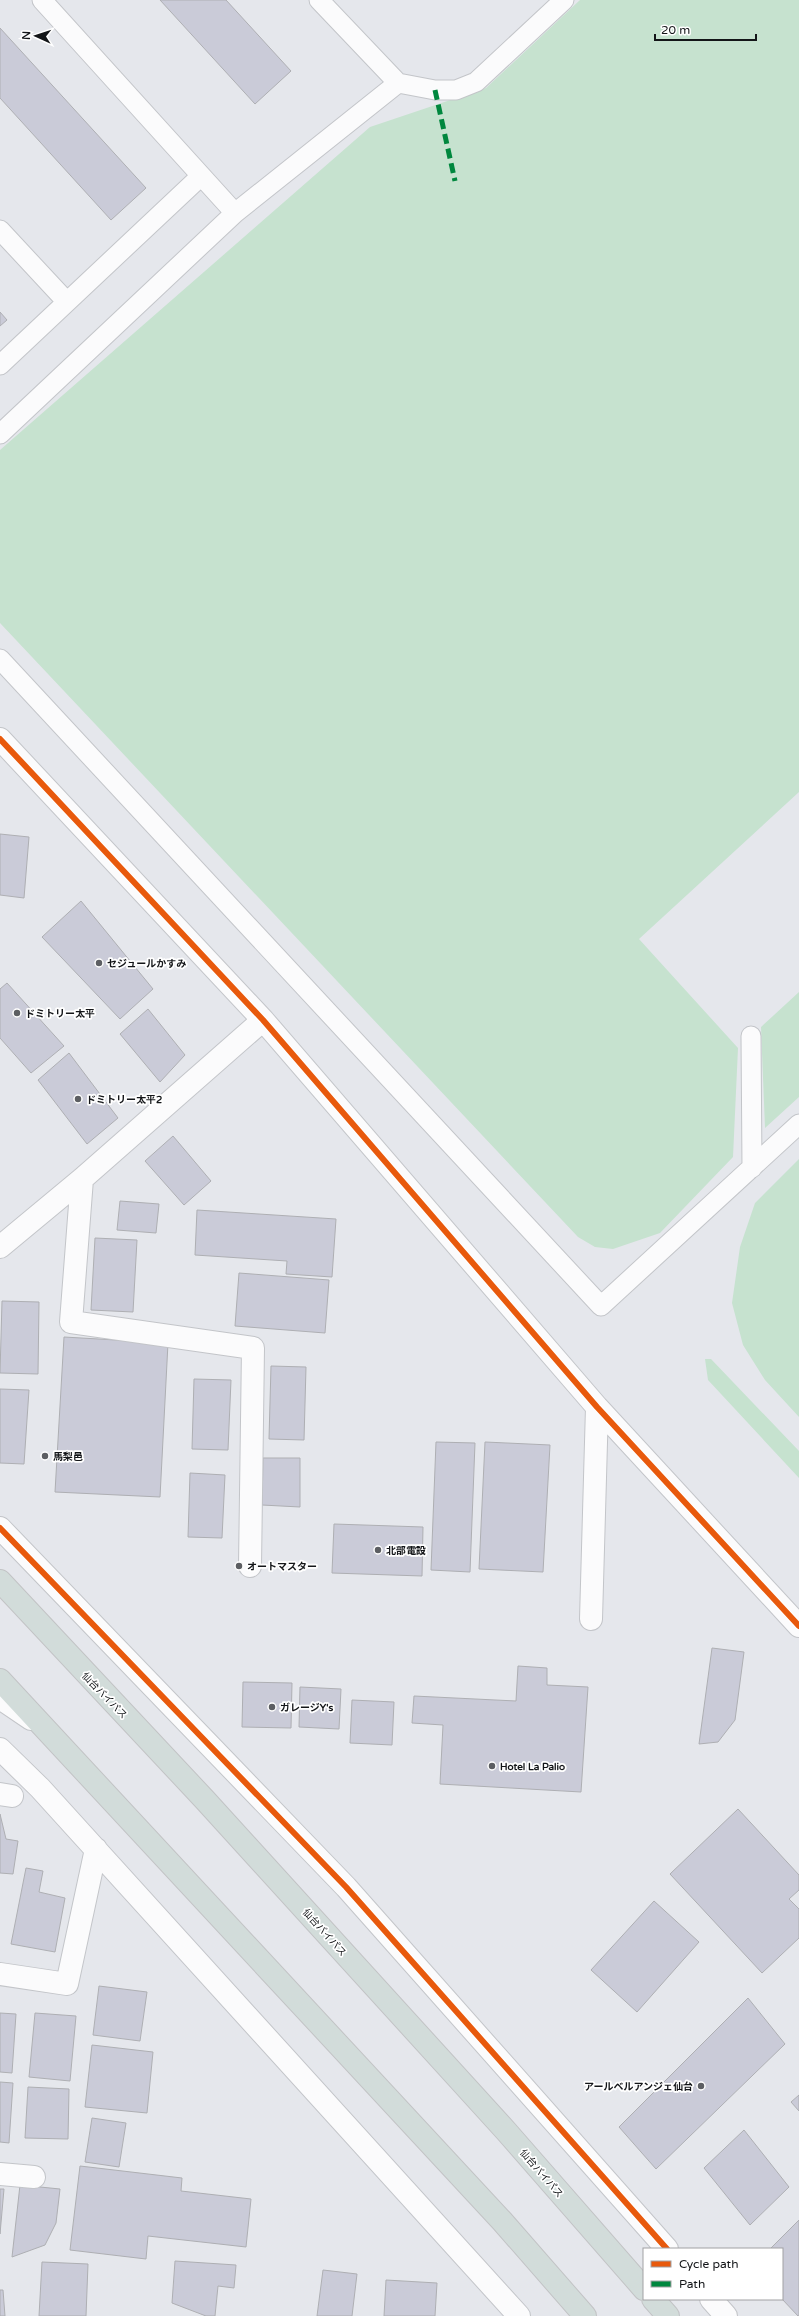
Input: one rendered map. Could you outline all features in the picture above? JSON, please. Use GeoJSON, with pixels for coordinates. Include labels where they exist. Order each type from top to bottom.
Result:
{"type":"FeatureCollection","features":[{"type":"Feature","properties":{"kind":"highway","name":"仙台バイパス"},"geometry":{"type":"LineString","coordinates":[[0,1581],[205,1800],[506,2131],[643,2288]]}},
{"type":"Feature","properties":{"kind":"highway"},"geometry":{"type":"LineString","coordinates":[[0,1680],[496,2215],[585,2316]]}},
{"type":"Feature","properties":{"kind":"highway"},"geometry":{"type":"LineString","coordinates":[[654,2300],[668,2316]]}},
{"type":"Feature","properties":{"kind":"street"},"geometry":{"type":"LineString","coordinates":[[0,739],[263,1020],[597,1408],[799,1626]]}},
{"type":"Feature","properties":{"kind":"street"},"geometry":{"type":"LineString","coordinates":[[0,1247],[82,1179],[263,1020]]}},
{"type":"Feature","properties":{"kind":"street"},"geometry":{"type":"LineString","coordinates":[[82,1179],[71,1322],[253,1348],[250,1566]]}},
{"type":"Feature","properties":{"kind":"street"},"geometry":{"type":"LineString","coordinates":[[591,1619],[597,1408]]}},
{"type":"Feature","properties":{"kind":"street"},"geometry":{"type":"LineString","coordinates":[[0,1528],[346,1887],[666,2248]]}},
{"type":"Feature","properties":{"kind":"street"},"geometry":{"type":"LineString","coordinates":[[0,1698],[47,1730]]}},
{"type":"Feature","properties":{"kind":"street"},"geometry":{"type":"LineString","coordinates":[[0,1749],[40,1788],[96,1849],[520,2316]]}},
{"type":"Feature","properties":{"kind":"street"},"geometry":{"type":"LineString","coordinates":[[0,1974],[67,1984],[96,1849]]}},
{"type":"Feature","properties":{"kind":"street"},"geometry":{"type":"LineString","coordinates":[[0,2174],[34,2177]]}},
{"type":"Feature","properties":{"kind":"street"},"geometry":{"type":"LineString","coordinates":[[712,2300],[726,2316]]}},
{"type":"Feature","properties":{"kind":"lane"},"geometry":{"type":"LineString","coordinates":[[42,0],[235,214]]}},
{"type":"Feature","properties":{"kind":"lane"},"geometry":{"type":"LineString","coordinates":[[319,0],[398,83],[435,90],[456,90],[476,82],[564,0]]}},
{"type":"Feature","properties":{"kind":"lane"},"geometry":{"type":"LineString","coordinates":[[0,434],[235,214],[398,83]]}},
{"type":"Feature","properties":{"kind":"lane"},"geometry":{"type":"LineString","coordinates":[[0,365],[201,176]]}},
{"type":"Feature","properties":{"kind":"lane"},"geometry":{"type":"LineString","coordinates":[[0,230],[67,302]]}},
{"type":"Feature","properties":{"kind":"lane"},"geometry":{"type":"LineString","coordinates":[[0,659],[601,1306],[799,1124]]}},
{"type":"Feature","properties":{"kind":"lane"},"geometry":{"type":"LineString","coordinates":[[751,1036],[752,1168]]}},
{"type":"Feature","properties":{"kind":"green space"},"geometry":{"type":"Polygon","coordinates":[[[580,0],[799,0],[799,792],[639,939],[738,1048],[733,1157],[660,1233],[613,1249],[595,1247],[578,1237],[0,623],[0,450],[370,127],[486,88],[580,0]]]}},
{"type":"Feature","properties":{"kind":"green space"},"geometry":{"type":"Polygon","coordinates":[[[799,992],[799,1097],[765,1128],[761,1027],[799,992]]]}},
{"type":"Feature","properties":{"kind":"green space"},"geometry":{"type":"Polygon","coordinates":[[[799,1159],[799,1417],[765,1380],[743,1345],[732,1303],[740,1247],[755,1203],[799,1159]]]}},
{"type":"Feature","properties":{"kind":"green space"},"geometry":{"type":"Polygon","coordinates":[[[705,1359],[711,1359],[799,1451],[799,1478],[708,1380],[705,1359]]]}},
{"type":"Feature","properties":{"kind":"building"},"geometry":{"type":"Polygon","coordinates":[[[160,0],[226,0],[291,71],[255,104],[160,0]]]}},
{"type":"Feature","properties":{"kind":"building"},"geometry":{"type":"Polygon","coordinates":[[[0,28],[146,188],[111,220],[0,98],[0,28]]]}},
{"type":"Feature","properties":{"kind":"building"},"geometry":{"type":"Polygon","coordinates":[[[0,312],[7,320],[0,326],[0,312]]]}},
{"type":"Feature","properties":{"kind":"building"},"geometry":{"type":"Polygon","coordinates":[[[0,834],[29,837],[24,898],[0,895],[0,834]]]}},
{"type":"Feature","properties":{"kind":"building","name":"セジュールかすみ"},"geometry":{"type":"Polygon","coordinates":[[[81,901],[153,989],[120,1019],[42,937],[81,901]]]}},
{"type":"Feature","properties":{"kind":"building","name":"ドミトリー太平"},"geometry":{"type":"Polygon","coordinates":[[[7,983],[64,1046],[31,1073],[0,1038],[0,989],[7,983]]]}},
{"type":"Feature","properties":{"kind":"building"},"geometry":{"type":"Polygon","coordinates":[[[148,1009],[185,1055],[160,1082],[120,1034],[148,1009]]]}},
{"type":"Feature","properties":{"kind":"building","name":"ドミトリー太平2"},"geometry":{"type":"Polygon","coordinates":[[[69,1053],[118,1118],[87,1144],[38,1080],[69,1053]]]}},
{"type":"Feature","properties":{"kind":"building"},"geometry":{"type":"Polygon","coordinates":[[[173,1136],[211,1181],[184,1205],[145,1161],[173,1136]]]}},
{"type":"Feature","properties":{"kind":"building"},"geometry":{"type":"Polygon","coordinates":[[[120,1201],[159,1204],[156,1233],[117,1230],[120,1201]]]}},
{"type":"Feature","properties":{"kind":"building"},"geometry":{"type":"Polygon","coordinates":[[[197,1210],[336,1219],[332,1277],[286,1274],[287,1261],[195,1255],[197,1210]]]}},
{"type":"Feature","properties":{"kind":"building"},"geometry":{"type":"Polygon","coordinates":[[[95,1238],[137,1240],[133,1312],[91,1310],[95,1238]]]}},
{"type":"Feature","properties":{"kind":"building"},"geometry":{"type":"Polygon","coordinates":[[[239,1273],[329,1280],[325,1333],[235,1326],[239,1273]]]}},
{"type":"Feature","properties":{"kind":"building"},"geometry":{"type":"Polygon","coordinates":[[[2,1301],[39,1302],[38,1374],[0,1373],[2,1301]]]}},
{"type":"Feature","properties":{"kind":"building"},"geometry":{"type":"Polygon","coordinates":[[[64,1337],[168,1343],[160,1497],[55,1492],[64,1337]]]}},
{"type":"Feature","properties":{"kind":"building"},"geometry":{"type":"Polygon","coordinates":[[[271,1366],[306,1367],[304,1440],[269,1439],[271,1366]]]}},
{"type":"Feature","properties":{"kind":"building"},"geometry":{"type":"Polygon","coordinates":[[[194,1379],[231,1380],[228,1450],[192,1449],[194,1379]]]}},
{"type":"Feature","properties":{"kind":"building"},"geometry":{"type":"Polygon","coordinates":[[[0,1389],[29,1390],[24,1464],[0,1463],[0,1389]]]}},
{"type":"Feature","properties":{"kind":"building"},"geometry":{"type":"Polygon","coordinates":[[[436,1442],[475,1443],[470,1572],[431,1570],[436,1442]]]}},
{"type":"Feature","properties":{"kind":"building"},"geometry":{"type":"Polygon","coordinates":[[[485,1442],[550,1445],[543,1572],[479,1569],[485,1442]]]}},
{"type":"Feature","properties":{"kind":"building"},"geometry":{"type":"Polygon","coordinates":[[[263,1458],[300,1458],[300,1507],[262,1505],[263,1458]]]}},
{"type":"Feature","properties":{"kind":"building"},"geometry":{"type":"Polygon","coordinates":[[[190,1473],[225,1475],[222,1538],[188,1537],[190,1473]]]}},
{"type":"Feature","properties":{"kind":"building","name":"北部電設"},"geometry":{"type":"Polygon","coordinates":[[[334,1524],[423,1527],[422,1576],[332,1573],[334,1524]]]}},
{"type":"Feature","properties":{"kind":"building"},"geometry":{"type":"Polygon","coordinates":[[[712,1648],[744,1652],[735,1720],[718,1742],[699,1744],[712,1648]]]}},
{"type":"Feature","properties":{"kind":"building"},"geometry":{"type":"Polygon","coordinates":[[[518,1666],[547,1668],[547,1685],[588,1687],[581,1792],[440,1784],[443,1725],[412,1723],[414,1696],[516,1701],[518,1666]]]}},
{"type":"Feature","properties":{"kind":"building"},"geometry":{"type":"Polygon","coordinates":[[[243,1682],[292,1683],[291,1728],[242,1727],[243,1682]]]}},
{"type":"Feature","properties":{"kind":"building"},"geometry":{"type":"Polygon","coordinates":[[[300,1687],[341,1689],[339,1729],[299,1727],[300,1687]]]}},
{"type":"Feature","properties":{"kind":"building"},"geometry":{"type":"Polygon","coordinates":[[[352,1700],[394,1702],[392,1745],[350,1743],[352,1700]]]}},
{"type":"Feature","properties":{"kind":"building"},"geometry":{"type":"Polygon","coordinates":[[[738,1809],[799,1875],[799,1890],[789,1899],[799,1909],[799,1938],[762,1973],[670,1874],[738,1809]]]}},
{"type":"Feature","properties":{"kind":"building"},"geometry":{"type":"Polygon","coordinates":[[[0,1814],[6,1839],[18,1841],[13,1874],[0,1873],[0,1814]]]}},
{"type":"Feature","properties":{"kind":"building"},"geometry":{"type":"Polygon","coordinates":[[[26,1868],[43,1871],[39,1892],[65,1898],[55,1952],[11,1944],[26,1868]]]}},
{"type":"Feature","properties":{"kind":"building"},"geometry":{"type":"Polygon","coordinates":[[[654,1901],[699,1942],[637,2012],[591,1970],[654,1901]]]}},
{"type":"Feature","properties":{"kind":"building"},"geometry":{"type":"Polygon","coordinates":[[[99,1986],[147,1992],[140,2041],[93,2035],[99,1986]]]}},
{"type":"Feature","properties":{"kind":"building","name":"アールベルアンジェ仙台"},"geometry":{"type":"Polygon","coordinates":[[[748,1998],[785,2044],[656,2169],[619,2127],[748,1998]]]}},
{"type":"Feature","properties":{"kind":"building"},"geometry":{"type":"Polygon","coordinates":[[[0,2013],[16,2014],[12,2073],[0,2072],[0,2013]]]}},
{"type":"Feature","properties":{"kind":"building"},"geometry":{"type":"Polygon","coordinates":[[[35,2013],[76,2016],[70,2081],[29,2077],[35,2013]]]}},
{"type":"Feature","properties":{"kind":"building"},"geometry":{"type":"Polygon","coordinates":[[[92,2045],[153,2052],[147,2113],[85,2107],[92,2045]]]}},
{"type":"Feature","properties":{"kind":"building"},"geometry":{"type":"Polygon","coordinates":[[[0,2082],[13,2083],[9,2143],[0,2142],[0,2082]]]}},
{"type":"Feature","properties":{"kind":"building"},"geometry":{"type":"Polygon","coordinates":[[[28,2087],[69,2089],[68,2139],[25,2138],[28,2087]]]}},
{"type":"Feature","properties":{"kind":"building"},"geometry":{"type":"Polygon","coordinates":[[[799,2095],[799,2111],[791,2102],[799,2095]]]}},
{"type":"Feature","properties":{"kind":"building"},"geometry":{"type":"Polygon","coordinates":[[[92,2118],[126,2123],[119,2167],[85,2162],[92,2118]]]}},
{"type":"Feature","properties":{"kind":"building"},"geometry":{"type":"Polygon","coordinates":[[[744,2130],[789,2187],[750,2225],[704,2168],[744,2130]]]}},
{"type":"Feature","properties":{"kind":"building"},"geometry":{"type":"Polygon","coordinates":[[[80,2166],[182,2178],[181,2191],[251,2199],[246,2247],[148,2236],[146,2259],[70,2250],[80,2166]]]}},
{"type":"Feature","properties":{"kind":"building"},"geometry":{"type":"Polygon","coordinates":[[[20,2185],[60,2189],[56,2223],[45,2245],[12,2257],[20,2185]]]}},
{"type":"Feature","properties":{"kind":"building"},"geometry":{"type":"Polygon","coordinates":[[[0,2189],[4,2189],[0,2234],[0,2189]]]}},
{"type":"Feature","properties":{"kind":"building"},"geometry":{"type":"Polygon","coordinates":[[[799,2220],[799,2316],[783,2300],[783,2248],[771,2248],[799,2220]]]}},
{"type":"Feature","properties":{"kind":"building"},"geometry":{"type":"Polygon","coordinates":[[[175,2261],[236,2265],[234,2288],[218,2286],[215,2316],[206,2316],[172,2303],[175,2261]]]}},
{"type":"Feature","properties":{"kind":"building"},"geometry":{"type":"Polygon","coordinates":[[[42,2262],[88,2264],[86,2316],[39,2316],[42,2262]]]}},
{"type":"Feature","properties":{"kind":"building"},"geometry":{"type":"Polygon","coordinates":[[[323,2270],[357,2274],[352,2316],[317,2316],[323,2270]]]}},
{"type":"Feature","properties":{"kind":"building"},"geometry":{"type":"Polygon","coordinates":[[[386,2280],[437,2283],[435,2316],[384,2316],[386,2280]]]}},
{"type":"Feature","properties":{"kind":"building"},"geometry":{"type":"Polygon","coordinates":[[[0,2290],[3,2290],[5,2316],[0,2316],[0,2290]]]}},
{"type":"Feature","properties":{"kind":"marked path"},"geometry":{"type":"LineString","coordinates":[[435,90],[455,181]]}},
{"type":"Feature","properties":{"kind":"cycle path"},"geometry":{"type":"LineString","coordinates":[[0,739],[263,1020],[597,1407],[799,1626]]}},
{"type":"Feature","properties":{"kind":"cycle path"},"geometry":{"type":"LineString","coordinates":[[0,1528],[346,1887],[666,2248]]}},
{"type":"Feature","properties":{"kind":"place","name":"セジュールかすみ"},"geometry":{"type":"Point","coordinates":[99,963]}},
{"type":"Feature","properties":{"kind":"place","name":"ドミトリー太平"},"geometry":{"type":"Point","coordinates":[17,1013]}},
{"type":"Feature","properties":{"kind":"place","name":"ドミトリー太平2"},"geometry":{"type":"Point","coordinates":[78,1099]}},
{"type":"Feature","properties":{"kind":"place","name":"馬梨邑"},"geometry":{"type":"Point","coordinates":[45,1456]}},
{"type":"Feature","properties":{"kind":"place","name":"北部電設"},"geometry":{"type":"Point","coordinates":[378,1550]}},
{"type":"Feature","properties":{"kind":"place","name":"オートマスター"},"geometry":{"type":"Point","coordinates":[239,1566]}},
{"type":"Feature","properties":{"kind":"place","name":"ガレージY's"},"geometry":{"type":"Point","coordinates":[272,1707]}},
{"type":"Feature","properties":{"kind":"place","name":"Hotel La Palio"},"geometry":{"type":"Point","coordinates":[492,1766]}},
{"type":"Feature","properties":{"kind":"place","name":"アールベルアンジェ仙台"},"geometry":{"type":"Point","coordinates":[701,2086]}}]}
